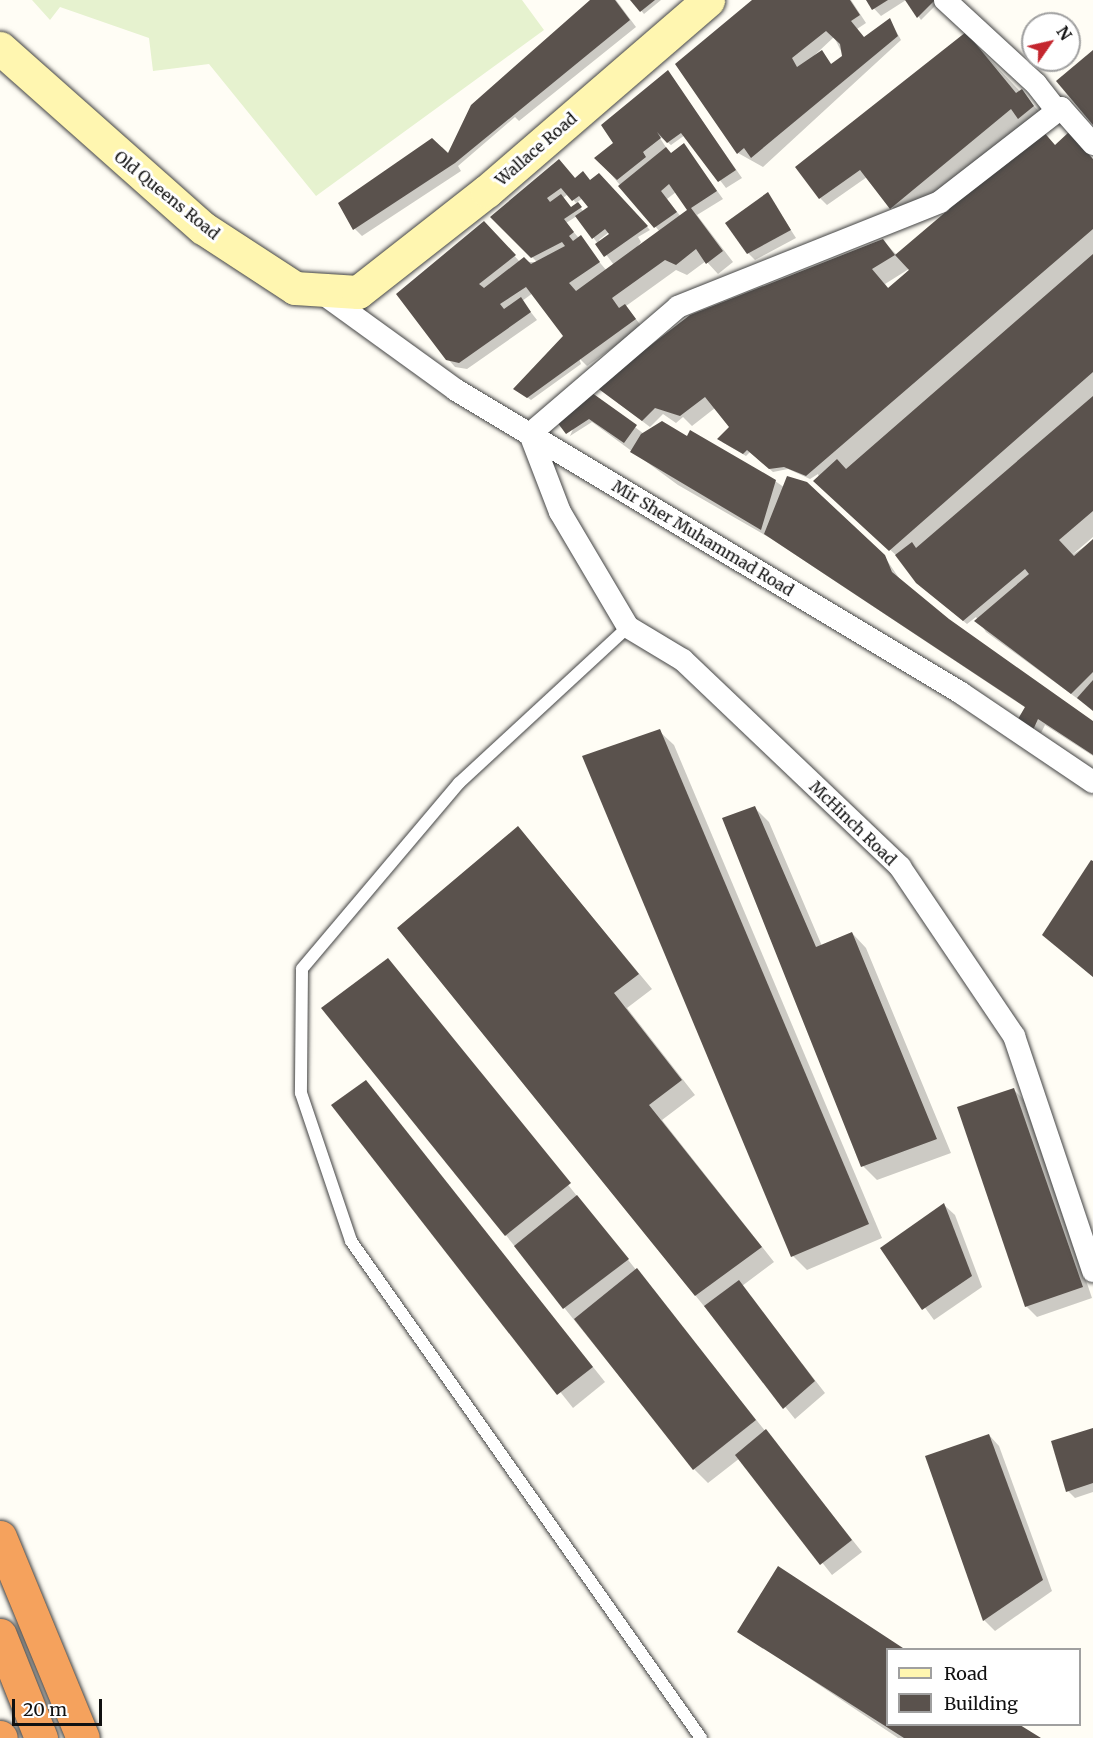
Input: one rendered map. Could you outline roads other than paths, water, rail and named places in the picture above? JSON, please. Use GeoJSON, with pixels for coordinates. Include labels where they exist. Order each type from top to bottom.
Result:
{"type":"FeatureCollection","features":[{"type":"Feature","properties":{"kind":"highway"},"geometry":{"type":"LineString","coordinates":[[3,1544],[83,1738]]}},
{"type":"Feature","properties":{"kind":"highway"},"geometry":{"type":"LineString","coordinates":[[0,1635],[41,1738]]}},
{"type":"Feature","properties":{"kind":"street","name":"Wallace Road"},"geometry":{"type":"LineString","coordinates":[[358,292],[487,192],[708,0]]}},
{"type":"Feature","properties":{"kind":"street"},"geometry":{"type":"LineString","coordinates":[[945,0],[1036,84],[1057,111]]}},
{"type":"Feature","properties":{"kind":"street","name":"Old Queens Road"},"geometry":{"type":"LineString","coordinates":[[0,48],[203,228],[295,288],[358,292]]}},
{"type":"Feature","properties":{"kind":"street"},"geometry":{"type":"LineString","coordinates":[[530,434],[678,307],[940,202],[1061,108],[1093,144]]}},
{"type":"Feature","properties":{"kind":"street","name":"Mir Sher Muhammad Road"},"geometry":{"type":"LineString","coordinates":[[317,289],[456,390],[962,693],[1093,782]]}},
{"type":"Feature","properties":{"kind":"street","name":"McHinch Road"},"geometry":{"type":"LineString","coordinates":[[530,434],[560,512],[628,627],[683,660],[900,867],[1014,1036],[1093,1271]]}},
{"type":"Feature","properties":{"kind":"lane"},"geometry":{"type":"LineString","coordinates":[[628,627],[459,783],[302,969],[301,1093],[351,1241],[701,1738]]}}]}
